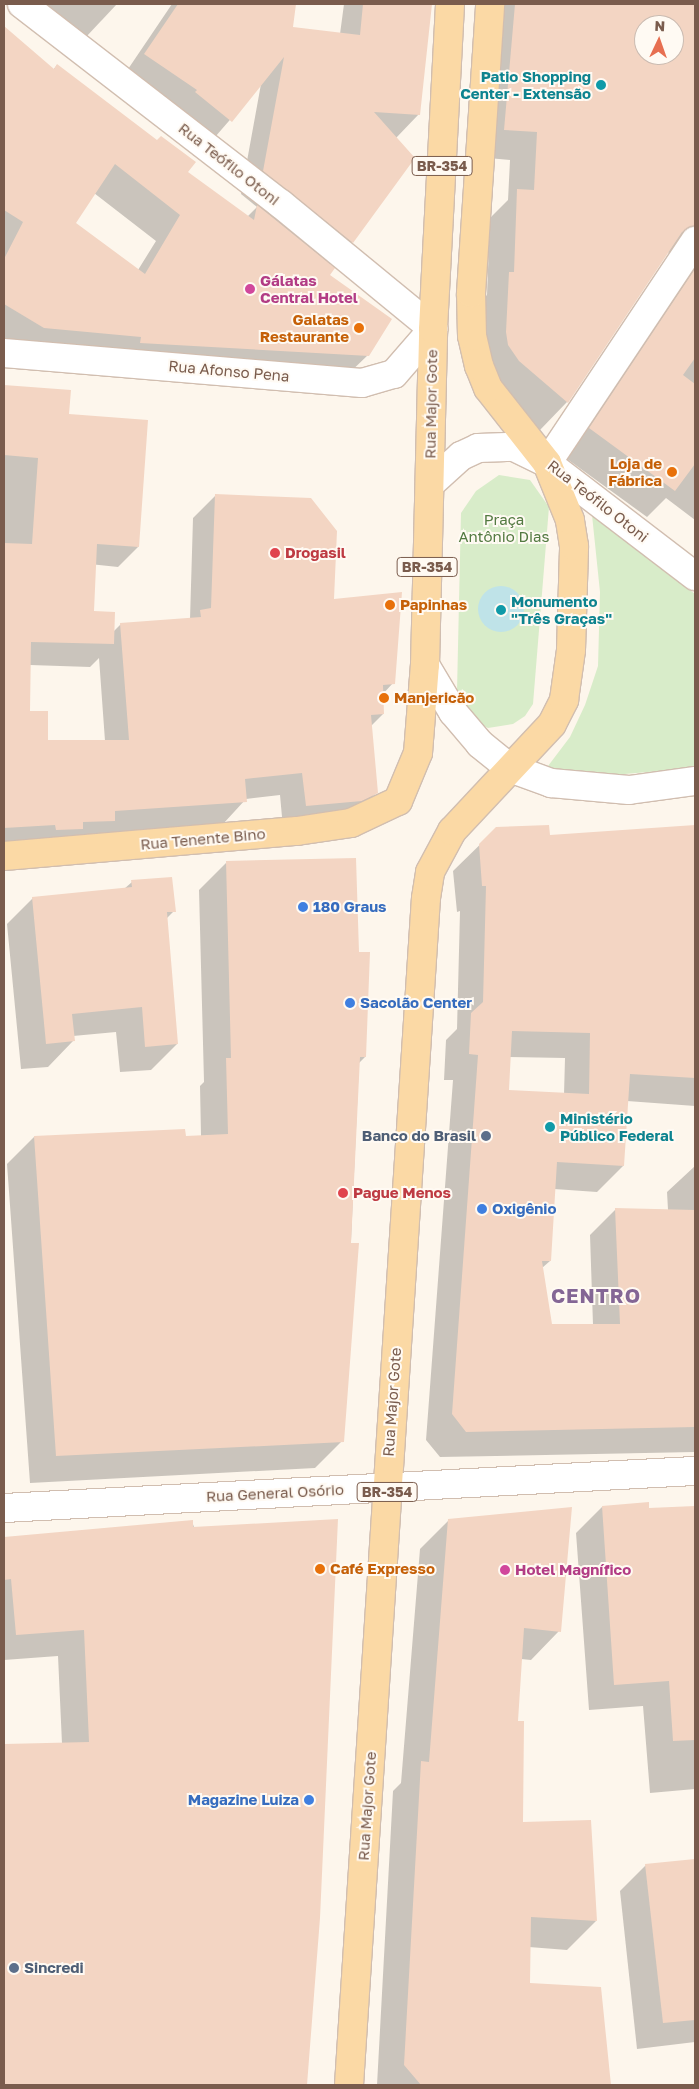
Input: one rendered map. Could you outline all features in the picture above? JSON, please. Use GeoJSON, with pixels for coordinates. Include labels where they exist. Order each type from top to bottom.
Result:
{"type":"FeatureCollection","features":[{"type":"Feature","properties":{"kind":"main road","name":"Rua Major Gote"},"geometry":{"type":"LineString","coordinates":[[398,800],[418,753],[425,665],[433,329],[450,4]]}},
{"type":"Feature","properties":{"kind":"main road","name":"Rua Teófilo Otoni"},"geometry":{"type":"LineString","coordinates":[[490,4],[471,293],[472,336],[479,366],[497,402],[547,463]]}},
{"type":"Feature","properties":{"kind":"main road","name":"Rua Major Gote"},"geometry":{"type":"LineString","coordinates":[[349,2085],[426,898],[430,872],[452,832],[552,724],[564,700],[571,650],[574,546],[570,520],[547,463]]}},
{"type":"Feature","properties":{"kind":"main road","name":"Rua Tenente Bino"},"geometry":{"type":"LineString","coordinates":[[4,856],[306,829],[352,823],[398,800]]}},
{"type":"Feature","properties":{"kind":"street","name":"Rua Teófilo Otoni"},"geometry":{"type":"LineString","coordinates":[[22,4],[281,204],[433,329]]}},
{"type":"Feature","properties":{"kind":"street"},"geometry":{"type":"LineString","coordinates":[[430,484],[461,456],[478,448],[514,447],[547,463],[695,241]]}},
{"type":"Feature","properties":{"kind":"street","name":"Rua Afonso Pena"},"geometry":{"type":"LineString","coordinates":[[4,353],[362,383],[394,374],[433,329]]}},
{"type":"Feature","properties":{"kind":"street","name":"Rua Teófilo Otoni"},"geometry":{"type":"LineString","coordinates":[[547,463],[695,576]]}},
{"type":"Feature","properties":{"kind":"street"},"geometry":{"type":"LineString","coordinates":[[425,665],[453,712],[480,744],[510,768],[551,783],[629,790],[695,781]]}},
{"type":"Feature","properties":{"kind":"street","name":"Rua General Osório"},"geometry":{"type":"LineString","coordinates":[[4,1508],[695,1471]]}},
{"type":"Feature","properties":{"kind":"green space","name":"Praça Antônio Dias"},"geometry":{"type":"Polygon","coordinates":[[[499,475],[530,480],[549,507],[533,704],[525,716],[513,724],[488,728],[475,721],[466,711],[457,691],[461,513],[476,491],[499,475]]]}},
{"type":"Feature","properties":{"kind":"green space"},"geometry":{"type":"Polygon","coordinates":[[[592,515],[695,594],[695,768],[613,775],[545,770],[570,737],[585,705],[598,666],[600,592],[592,515]]]}},
{"type":"Feature","properties":{"kind":"water"},"geometry":{"type":"Polygon","coordinates":[[[501,586],[514,590],[520,596],[524,609],[520,622],[514,628],[501,632],[488,628],[482,622],[478,609],[482,596],[488,590],[501,586]]]}},
{"type":"Feature","properties":{"kind":"building"},"geometry":{"type":"Polygon","coordinates":[[[178,4],[296,4],[293,27],[360,35],[363,4],[432,4],[420,115],[374,112],[415,158],[353,243],[263,171],[284,57],[232,122],[195,92],[197,90],[144,54],[178,4]]]}},
{"type":"Feature","properties":{"kind":"building"},"geometry":{"type":"Polygon","coordinates":[[[515,4],[695,4],[695,225],[682,232],[568,403],[519,361],[508,345],[506,332],[509,272],[514,272],[517,189],[534,190],[537,132],[504,130],[515,4]]]}},
{"type":"Feature","properties":{"kind":"building"},"geometry":{"type":"Polygon","coordinates":[[[4,26],[54,69],[57,64],[157,140],[161,136],[196,162],[188,172],[254,220],[257,205],[335,268],[330,275],[392,319],[369,356],[140,343],[141,337],[44,328],[4,304],[4,259],[23,222],[4,210],[4,26]],[[115,164],[76,223],[145,274],[180,215],[115,164]]]}},
{"type":"Feature","properties":{"kind":"building"},"geometry":{"type":"Polygon","coordinates":[[[695,269],[695,358],[683,375],[695,384],[695,464],[675,491],[589,428],[695,269]]]}},
{"type":"Feature","properties":{"kind":"building"},"geometry":{"type":"Polygon","coordinates":[[[4,385],[71,390],[69,414],[148,420],[139,547],[97,544],[94,611],[115,612],[114,644],[31,642],[30,711],[48,711],[48,740],[129,740],[120,623],[201,617],[200,610],[211,608],[215,494],[311,498],[337,531],[334,599],[402,592],[395,684],[383,685],[384,714],[371,715],[378,793],[362,801],[306,806],[302,773],[245,779],[247,802],[115,811],[115,821],[83,822],[83,829],[56,830],[55,825],[4,828],[4,543],[32,544],[38,458],[4,455],[4,385]]]}},
{"type":"Feature","properties":{"kind":"building"},"geometry":{"type":"Polygon","coordinates":[[[549,825],[550,835],[695,825],[695,1078],[630,1074],[624,1166],[557,1162],[551,1261],[542,1261],[552,1324],[620,1324],[615,1208],[695,1210],[695,1427],[466,1432],[452,1414],[478,1055],[469,1054],[471,1013],[483,1002],[486,886],[482,886],[479,844],[496,827],[549,825]],[[512,1031],[509,1090],[589,1094],[590,1033],[512,1031]]]}},
{"type":"Feature","properties":{"kind":"building"},"geometry":{"type":"Polygon","coordinates":[[[356,858],[359,952],[370,952],[366,1057],[360,1057],[351,1243],[359,1243],[344,1442],[56,1456],[34,1136],[185,1129],[186,1136],[228,1134],[226,1058],[231,1058],[226,861],[356,858]]]}},
{"type":"Feature","properties":{"kind":"building"},"geometry":{"type":"Polygon","coordinates":[[[172,877],[176,912],[167,912],[178,1044],[145,1047],[142,1007],[72,1014],[75,1041],[46,1044],[32,897],[132,887],[131,880],[172,877]]]}},
{"type":"Feature","properties":{"kind":"building"},"geometry":{"type":"Polygon","coordinates":[[[649,1502],[649,1508],[695,1506],[695,1740],[673,1741],[669,1681],[614,1685],[602,1506],[649,1502]]]}},
{"type":"Feature","properties":{"kind":"building"},"geometry":{"type":"Polygon","coordinates":[[[572,1507],[561,1632],[524,1628],[518,1721],[524,1721],[523,1822],[591,1820],[597,1921],[531,1917],[530,1983],[601,1987],[611,2085],[421,2085],[404,2065],[421,1761],[429,1762],[448,1519],[572,1507]]]}},
{"type":"Feature","properties":{"kind":"building"},"geometry":{"type":"Polygon","coordinates":[[[338,1519],[320,1918],[307,2085],[4,2085],[4,1744],[89,1742],[84,1630],[16,1635],[11,1579],[4,1580],[4,1537],[193,1520],[193,1527],[338,1519]]]}},
{"type":"Feature","properties":{"kind":"building"},"geometry":{"type":"Polygon","coordinates":[[[695,1859],[695,2020],[663,2023],[645,1864],[695,1859]]]}},
{"type":"Feature","properties":{"kind":"place","name":"Patio Shopping Center - Extensão"},"geometry":{"type":"Point","coordinates":[601,85]}},
{"type":"Feature","properties":{"kind":"place","name":"Gálatas Central Hotel"},"geometry":{"type":"Point","coordinates":[250,289]}},
{"type":"Feature","properties":{"kind":"place","name":"Galatas Restaurante"},"geometry":{"type":"Point","coordinates":[359,328]}},
{"type":"Feature","properties":{"kind":"place","name":"Loja de Fábrica"},"geometry":{"type":"Point","coordinates":[672,472]}},
{"type":"Feature","properties":{"kind":"place","name":"Drogasil"},"geometry":{"type":"Point","coordinates":[275,553]}},
{"type":"Feature","properties":{"kind":"place","name":"Papinhas"},"geometry":{"type":"Point","coordinates":[390,605]}},
{"type":"Feature","properties":{"kind":"place","name":"Monumento \"Três Graças\""},"geometry":{"type":"Point","coordinates":[501,610]}},
{"type":"Feature","properties":{"kind":"place","name":"Manjericão"},"geometry":{"type":"Point","coordinates":[384,698]}},
{"type":"Feature","properties":{"kind":"place","name":"180 Graus"},"geometry":{"type":"Point","coordinates":[303,907]}},
{"type":"Feature","properties":{"kind":"place","name":"Sacolão Center"},"geometry":{"type":"Point","coordinates":[350,1003]}},
{"type":"Feature","properties":{"kind":"place","name":"Ministério Público Federal"},"geometry":{"type":"Point","coordinates":[550,1127]}},
{"type":"Feature","properties":{"kind":"place","name":"Banco do Brasil"},"geometry":{"type":"Point","coordinates":[486,1136]}},
{"type":"Feature","properties":{"kind":"place","name":"Pague Menos"},"geometry":{"type":"Point","coordinates":[343,1193]}},
{"type":"Feature","properties":{"kind":"place","name":"Oxigênio"},"geometry":{"type":"Point","coordinates":[482,1209]}},
{"type":"Feature","properties":{"kind":"place","name":"Café Expresso"},"geometry":{"type":"Point","coordinates":[320,1569]}},
{"type":"Feature","properties":{"kind":"place","name":"Hotel Magnífico"},"geometry":{"type":"Point","coordinates":[505,1570]}},
{"type":"Feature","properties":{"kind":"place","name":"Magazine Luiza"},"geometry":{"type":"Point","coordinates":[309,1800]}},
{"type":"Feature","properties":{"kind":"place","name":"Sincredi"},"geometry":{"type":"Point","coordinates":[14,1968]}},
{"type":"Feature","properties":{"kind":"district","name":"CENTRO"},"geometry":{"type":"Point","coordinates":[596,1295]}}]}
